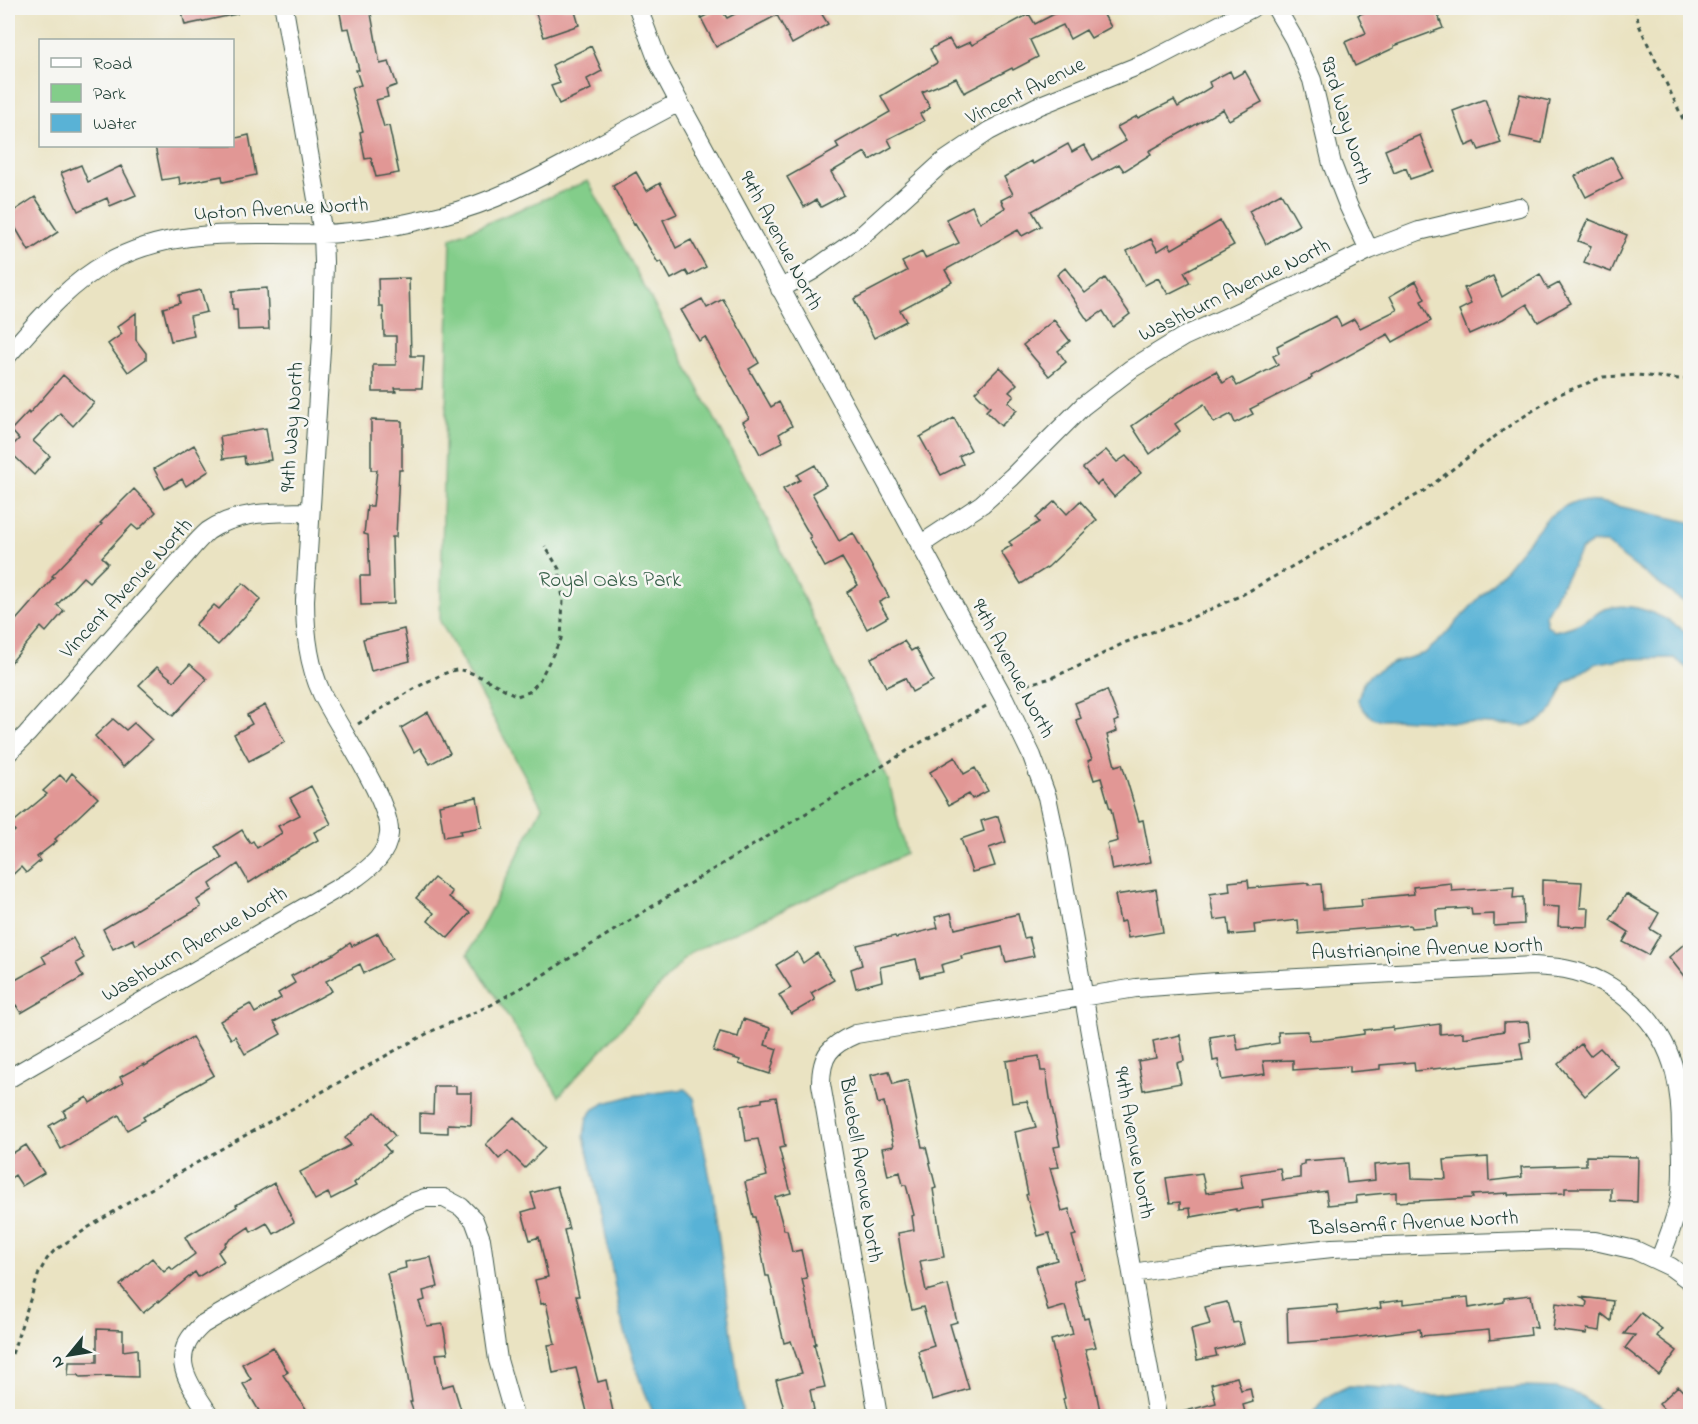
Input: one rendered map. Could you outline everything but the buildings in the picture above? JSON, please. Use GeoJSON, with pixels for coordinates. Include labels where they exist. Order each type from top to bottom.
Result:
{"type":"FeatureCollection","features":[{"type":"Feature","properties":{"kind":"street","name":"94th Way North"},"geometry":{"type":"LineString","coordinates":[[284,8],[323,234],[324,261],[305,631],[311,664],[322,694],[379,797],[387,815],[390,834]]}},
{"type":"Feature","properties":{"kind":"street","name":"94th Avenue North"},"geometry":{"type":"LineString","coordinates":[[638,8],[659,64],[679,102],[1004,698],[1032,756],[1047,797],[1057,844],[1157,1416]]}},
{"type":"Feature","properties":{"kind":"street","name":"Vincent Avenue"},"geometry":{"type":"LineString","coordinates":[[780,289],[812,271],[859,238],[943,162],[989,131],[1038,106],[1150,60],[1252,8]]}},
{"type":"Feature","properties":{"kind":"street","name":"93rd Way North"},"geometry":{"type":"LineString","coordinates":[[1276,8],[1294,39],[1312,80],[1332,164],[1348,206],[1369,250]]}},
{"type":"Feature","properties":{"kind":"street","name":"Upton Avenue North"},"geometry":{"type":"LineString","coordinates":[[8,355],[46,311],[75,284],[107,263],[142,246],[179,237],[233,234],[323,234],[379,228],[443,215],[495,198],[546,174],[679,102]]}},
{"type":"Feature","properties":{"kind":"street","name":"Washburn Avenue North"},"geometry":{"type":"LineString","coordinates":[[920,544],[982,504],[1083,406],[1131,369],[1183,337],[1290,289],[1369,250],[1419,231],[1519,207]]}},
{"type":"Feature","properties":{"kind":"street","name":"Vincent Avenue North"},"geometry":{"type":"LineString","coordinates":[[8,753],[208,532],[232,519],[254,513],[310,512]]}},
{"type":"Feature","properties":{"kind":"street","name":"Washburn Avenue North"},"geometry":{"type":"LineString","coordinates":[[8,1079],[357,877],[373,866],[385,850],[390,834]]}},
{"type":"Feature","properties":{"kind":"street","name":"Austrianpine Avenue North"},"geometry":{"type":"LineString","coordinates":[[1084,996],[1136,988],[1217,982],[1533,966],[1565,969],[1595,978],[1622,994],[1645,1015],[1663,1042],[1675,1071],[1681,1102],[1681,1190],[1673,1227],[1659,1261]]}},
{"type":"Feature","properties":{"kind":"street","name":"Bluebell Avenue North"},"geometry":{"type":"LineString","coordinates":[[878,1416],[821,1084],[821,1067],[827,1052],[841,1040],[856,1034],[1084,996]]}},
{"type":"Feature","properties":{"kind":"street"},"geometry":{"type":"LineString","coordinates":[[210,1416],[189,1381],[183,1365],[183,1348],[191,1334],[203,1324],[408,1204],[425,1198],[444,1198],[461,1207],[474,1220],[481,1239],[498,1360],[514,1416]]}},
{"type":"Feature","properties":{"kind":"street","name":"Balsamfir Avenue North"},"geometry":{"type":"LineString","coordinates":[[1133,1273],[1201,1262],[1332,1248],[1556,1240],[1595,1241],[1635,1250],[1659,1261],[1690,1281]]}},
{"type":"Feature","properties":{"kind":"path"},"geometry":{"type":"LineString","coordinates":[[1638,8],[1636,12],[1639,25],[1690,134]]}},
{"type":"Feature","properties":{"kind":"path"},"geometry":{"type":"LineString","coordinates":[[1015,692],[1028,684],[1075,668],[1146,634],[1182,622],[1242,595],[1424,491],[1506,428],[1557,395],[1603,377],[1637,375],[1690,378]]}},
{"type":"Feature","properties":{"kind":"path"},"geometry":{"type":"LineString","coordinates":[[344,733],[410,691],[460,669],[517,696],[529,692],[539,681],[561,639],[564,600],[559,569],[545,546]]}},
{"type":"Feature","properties":{"kind":"path"},"geometry":{"type":"LineString","coordinates":[[8,1362],[34,1286],[47,1259],[54,1251],[89,1227],[163,1182],[396,1050],[491,1005],[535,980],[908,750],[992,704]]}},
{"type":"Feature","properties":{"kind":"green space","name":"Royal Oaks Park"},"geometry":{"type":"Polygon","coordinates":[[[588,181],[758,500],[889,782],[906,854],[691,952],[559,1096],[468,954],[542,807],[440,621],[451,238],[588,181]]]}},
{"type":"Feature","properties":{"kind":"water"},"geometry":{"type":"Polygon","coordinates":[[[1577,501],[1600,502],[1690,522],[1690,607],[1606,543],[1592,543],[1581,550],[1545,615],[1547,625],[1554,631],[1577,625],[1605,609],[1628,606],[1639,608],[1671,622],[1690,635],[1690,670],[1674,658],[1621,659],[1594,664],[1565,683],[1549,715],[1524,726],[1372,718],[1358,700],[1363,683],[1370,675],[1392,663],[1425,653],[1441,639],[1502,573],[1547,518],[1577,501]]]}},
{"type":"Feature","properties":{"kind":"water"},"geometry":{"type":"Polygon","coordinates":[[[685,1089],[694,1098],[712,1188],[743,1416],[655,1416],[639,1378],[620,1315],[603,1220],[584,1136],[587,1118],[594,1109],[605,1103],[631,1096],[685,1089]]]}},
{"type":"Feature","properties":{"kind":"water"},"geometry":{"type":"Polygon","coordinates":[[[1349,1386],[1402,1389],[1421,1396],[1443,1396],[1525,1387],[1558,1388],[1581,1396],[1605,1416],[1311,1416],[1327,1397],[1349,1386]]]}}]}
